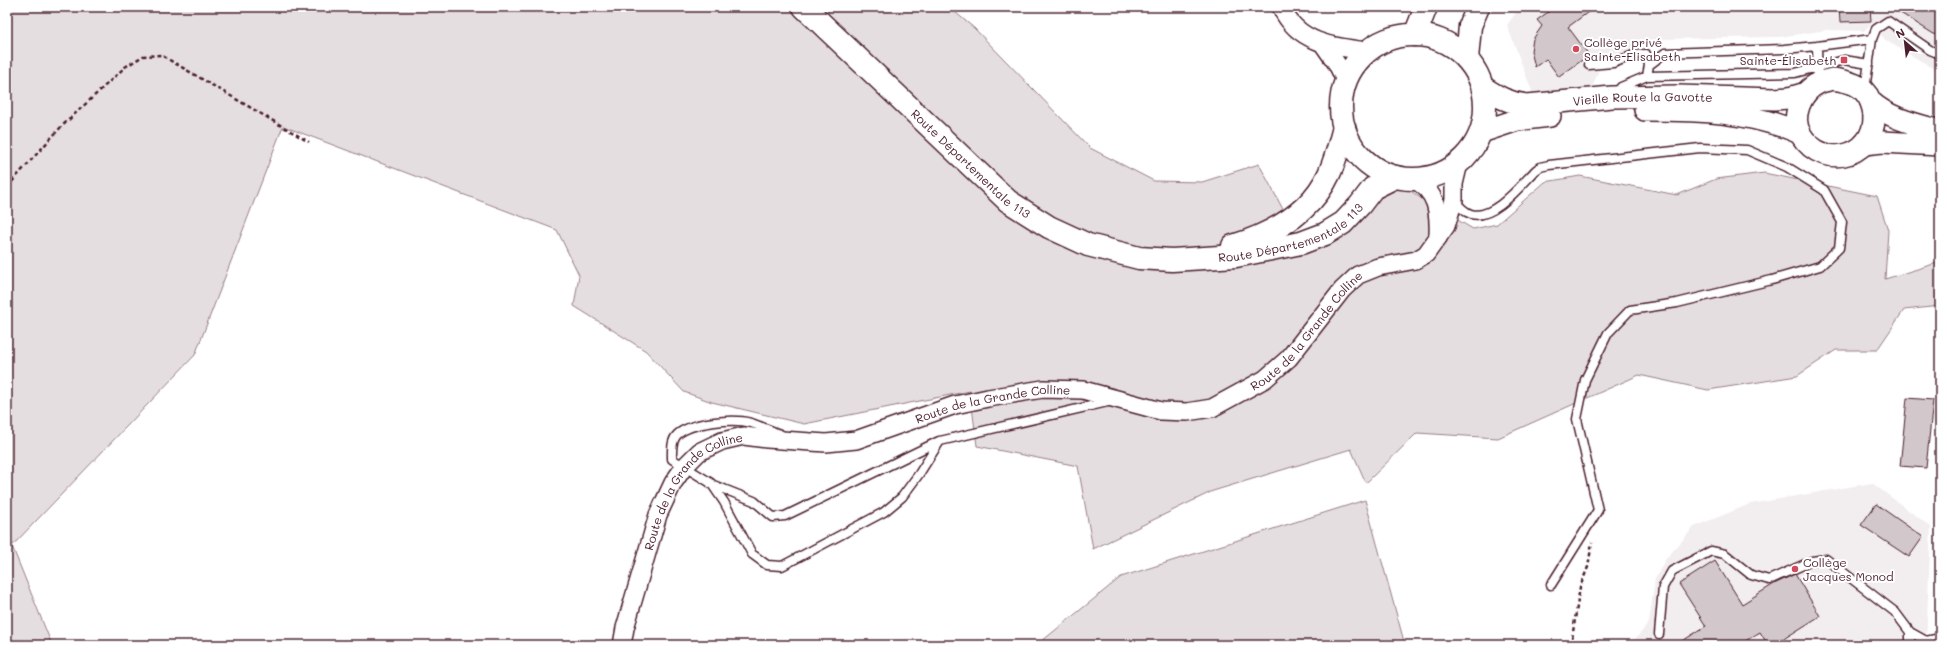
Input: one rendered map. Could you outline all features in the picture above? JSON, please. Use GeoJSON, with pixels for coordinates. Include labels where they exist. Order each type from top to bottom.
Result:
{"type":"FeatureCollection","features":[{"type":"Feature","properties":{"kind":"main road","name":"Route Départementale 113"},"geometry":{"type":"LineString","coordinates":[[804,7],[1008,201],[1049,227],[1088,245],[1139,258],[1172,260],[1236,256],[1301,243],[1324,234],[1344,223],[1373,188],[1404,178],[1429,177],[1445,172],[1459,163],[1472,149],[1481,132],[1486,110],[1483,87]]}},
{"type":"Feature","properties":{"kind":"main road"},"geometry":{"type":"LineString","coordinates":[[1414,35],[1426,7]]}},
{"type":"Feature","properties":{"kind":"main road"},"geometry":{"type":"LineString","coordinates":[[1468,59],[1470,26],[1478,7]]}},
{"type":"Feature","properties":{"kind":"main road"},"geometry":{"type":"LineString","coordinates":[[1404,178],[1378,170],[1363,159],[1351,144],[1344,127],[1341,105],[1346,82],[1355,65],[1368,51],[1390,39],[1414,35],[1444,42],[1468,59],[1483,87]]}},
{"type":"Feature","properties":{"kind":"main road","name":"Route Départementale 113"},"geometry":{"type":"LineString","coordinates":[[1172,260],[1214,251],[1248,241],[1283,225],[1297,214],[1312,198],[1328,176],[1336,156],[1344,127]]}},
{"type":"Feature","properties":{"kind":"street"},"geometry":{"type":"LineString","coordinates":[[1281,7],[1295,28],[1309,39],[1323,44],[1368,51]]}},
{"type":"Feature","properties":{"kind":"street"},"geometry":{"type":"LineString","coordinates":[[1323,44],[1337,64],[1346,82]]}},
{"type":"Feature","properties":{"kind":"street"},"geometry":{"type":"LineString","coordinates":[[1868,96],[1874,117],[1872,132],[1864,144],[1851,153],[1836,157],[1821,154],[1808,146],[1800,133],[1797,119],[1799,105],[1814,81],[1833,79],[1849,81],[1868,96],[1879,109],[1892,116],[1940,131]]}},
{"type":"Feature","properties":{"kind":"street","name":"Vieille Route la Gavotte"},"geometry":{"type":"LineString","coordinates":[[1483,87],[1512,104],[1527,105],[1612,97],[1679,96],[1774,99],[1789,98],[1814,81]]}},
{"type":"Feature","properties":{"kind":"street","name":"Vieille Route la Gavotte"},"geometry":{"type":"LineString","coordinates":[[1481,132],[1525,119],[1556,115],[1626,110],[1681,110],[1736,114],[1775,122],[1800,133]]}},
{"type":"Feature","properties":{"kind":"street"},"geometry":{"type":"LineString","coordinates":[[1864,144],[1882,142],[1940,145]]}},
{"type":"Feature","properties":{"kind":"street","name":"Route de la Grande Colline"},"geometry":{"type":"LineString","coordinates":[[622,645],[625,628],[658,515],[673,483],[684,467],[699,452],[722,441],[744,436],[800,442],[826,443],[856,440],[955,405],[1043,389],[1084,390],[1161,411],[1187,412],[1212,408],[1265,379],[1289,358],[1349,282],[1368,270],[1416,260],[1426,254],[1438,240],[1446,226],[1454,200],[1454,184],[1459,163]]}},
{"type":"Feature","properties":{"kind":"street"},"geometry":{"type":"LineString","coordinates":[[1404,178],[1423,184],[1434,200],[1438,222],[1438,240]]}},
{"type":"Feature","properties":{"kind":"lane"},"geometry":{"type":"LineString","coordinates":[[1868,96],[1869,64],[1872,39],[1876,29],[1888,21],[1930,50],[1940,54]]}},
{"type":"Feature","properties":{"kind":"lane"},"geometry":{"type":"LineString","coordinates":[[1649,65],[1665,53],[1784,49],[1872,39]]}},
{"type":"Feature","properties":{"kind":"lane"},"geometry":{"type":"LineString","coordinates":[[1814,81],[1817,46]]}},
{"type":"Feature","properties":{"kind":"lane"},"geometry":{"type":"LineString","coordinates":[[1589,65],[1613,64],[1634,55],[1646,54],[1649,65],[1647,76]]}},
{"type":"Feature","properties":{"kind":"lane"},"geometry":{"type":"LineString","coordinates":[[1814,81],[1844,60],[1869,64]]}},
{"type":"Feature","properties":{"kind":"lane"},"geometry":{"type":"LineString","coordinates":[[1612,97],[1621,87],[1647,76],[1795,73],[1814,81]]}},
{"type":"Feature","properties":{"kind":"lane"},"geometry":{"type":"LineString","coordinates":[[1454,200],[1466,212],[1473,215],[1484,214],[1502,204],[1540,167],[1700,148],[1747,150],[1787,167],[1824,190],[1842,222],[1839,248],[1820,266],[1772,280],[1677,303],[1630,310],[1608,332],[1585,380],[1577,419],[1598,510],[1551,585]]}},
{"type":"Feature","properties":{"kind":"lane"},"geometry":{"type":"LineString","coordinates":[[800,442],[750,422],[711,422],[692,426],[676,435],[672,448],[672,459],[711,483],[754,500],[774,517],[785,516],[940,441],[1118,400]]}},
{"type":"Feature","properties":{"kind":"lane"},"geometry":{"type":"LineString","coordinates":[[711,483],[724,502],[752,554],[766,565],[782,566],[884,512],[902,497],[940,441]]}},
{"type":"Feature","properties":{"kind":"lane"},"geometry":{"type":"LineString","coordinates":[[1659,634],[1663,587],[1672,571],[1710,551],[1725,554],[1751,575],[1769,580],[1812,561],[1826,560],[1895,612],[1910,632],[1926,641],[1940,638]]}},
{"type":"Feature","properties":{"kind":"lane"},"geometry":{"type":"LineString","coordinates":[[1910,632],[1910,645]]}},
{"type":"Feature","properties":{"kind":"path"},"geometry":{"type":"LineString","coordinates":[[7,187],[61,127],[125,67],[143,56],[161,55],[309,142]]}},
{"type":"Feature","properties":{"kind":"path"},"geometry":{"type":"LineString","coordinates":[[1571,645],[1580,587],[1588,567],[1593,538]]}},
{"type":"Feature","properties":{"kind":"shaded area"},"geometry":{"type":"Polygon","coordinates":[[[7,7],[949,7],[974,28],[1090,148],[1154,181],[1202,182],[1259,164],[1303,247],[1376,194],[1403,185],[1423,200],[1473,229],[1497,224],[1545,182],[1580,176],[1677,195],[1716,179],[1764,173],[1877,196],[1888,230],[1885,279],[1940,262],[1940,306],[1904,310],[1877,350],[1836,350],[1797,376],[1708,390],[1639,375],[1498,438],[1417,433],[1366,483],[1351,449],[1213,491],[1093,549],[1078,466],[977,446],[970,391],[804,424],[712,402],[684,392],[646,351],[574,306],[579,275],[557,230],[283,126],[195,355],[12,546],[52,645],[7,645],[7,7]]]}},
{"type":"Feature","properties":{"kind":"shaded area","name":"Collège privé Sainte-Elisabeth"},"geometry":{"type":"Polygon","coordinates":[[[1520,7],[1940,7],[1940,72],[1885,40],[1872,23],[1864,31],[1827,30],[1780,37],[1659,39],[1629,52],[1604,58],[1591,90],[1533,94],[1507,25],[1520,7]]]}},
{"type":"Feature","properties":{"kind":"shaded area","name":"Collège Jacques Monod"},"geometry":{"type":"Polygon","coordinates":[[[1872,483],[1931,527],[1926,645],[1630,645],[1649,623],[1655,579],[1665,560],[1694,527],[1750,504],[1872,483]]]}},
{"type":"Feature","properties":{"kind":"shaded area"},"geometry":{"type":"Polygon","coordinates":[[[1365,500],[1405,645],[1037,645],[1121,577],[1365,500]]]}},
{"type":"Feature","properties":{"kind":"building"},"geometry":{"type":"Polygon","coordinates":[[[1555,7],[1595,7],[1568,27],[1589,55],[1559,77],[1546,59],[1535,67],[1531,51],[1533,39],[1542,26],[1537,20],[1555,7]]]}},
{"type":"Feature","properties":{"kind":"building"},"geometry":{"type":"Polygon","coordinates":[[[1839,7],[1870,7],[1871,21],[1840,22],[1839,7]]]}},
{"type":"Feature","properties":{"kind":"building"},"geometry":{"type":"Polygon","coordinates":[[[1891,7],[1940,7],[1940,38],[1891,7]]]}},
{"type":"Feature","properties":{"kind":"building"},"geometry":{"type":"Polygon","coordinates":[[[1907,398],[1933,400],[1926,468],[1900,466],[1907,398]]]}},
{"type":"Feature","properties":{"kind":"building"},"geometry":{"type":"Polygon","coordinates":[[[1876,504],[1923,537],[1909,557],[1861,525],[1876,504]]]}},
{"type":"Feature","properties":{"kind":"building"},"geometry":{"type":"Polygon","coordinates":[[[1715,561],[1742,604],[1774,584],[1795,574],[1820,616],[1774,645],[1768,645],[1760,632],[1739,645],[1676,645],[1706,626],[1679,584],[1715,561]]]}},
{"type":"Feature","properties":{"kind":"place","name":"Collège privé Sainte-Elisabeth"},"geometry":{"type":"Point","coordinates":[1576,49]}},
{"type":"Feature","properties":{"kind":"place","name":"Sainte-Élisabeth"},"geometry":{"type":"Point","coordinates":[1844,60]}},
{"type":"Feature","properties":{"kind":"place","name":"Collège Jacques Monod"},"geometry":{"type":"Point","coordinates":[1795,569]}}]}
